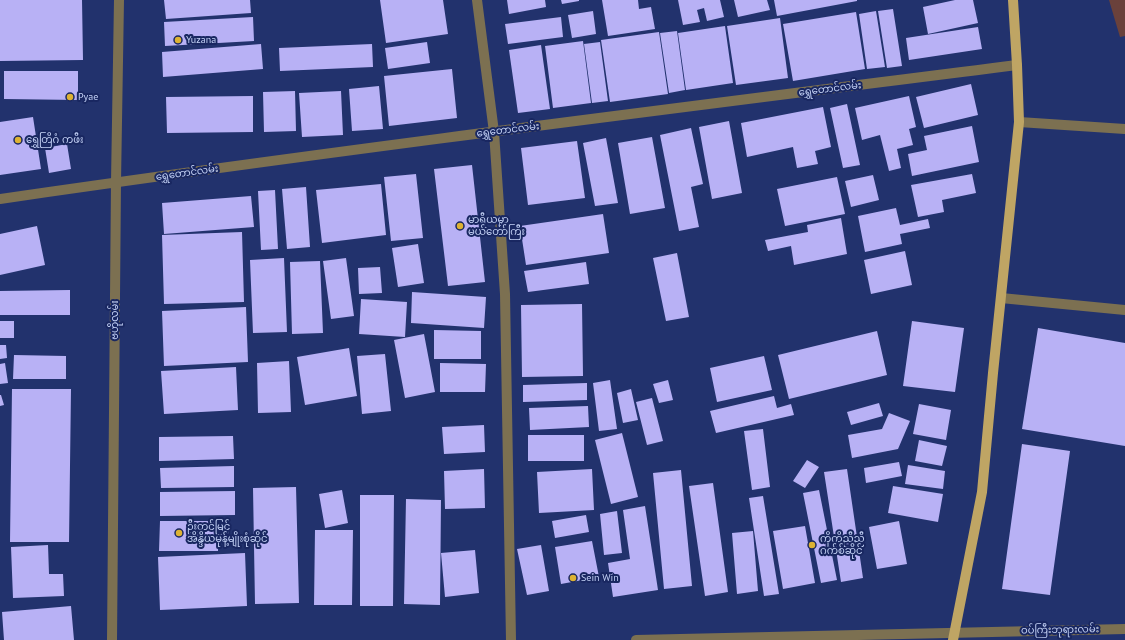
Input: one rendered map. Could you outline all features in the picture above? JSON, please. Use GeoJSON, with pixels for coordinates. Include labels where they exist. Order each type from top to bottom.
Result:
{"type":"FeatureCollection","features":[{"type":"Feature","properties":{"kind":"main road"},"geometry":{"type":"LineString","coordinates":[[954,636],[982,492],[1019,122],[1013,0]]}},
{"type":"Feature","properties":{"kind":"street","name":"ဗဟိုလမ်း"},"geometry":{"type":"LineString","coordinates":[[112,640],[119,0]]}},
{"type":"Feature","properties":{"kind":"street"},"geometry":{"type":"LineString","coordinates":[[477,0],[494,132],[505,294],[511,640]]}},
{"type":"Feature","properties":{"kind":"street","name":"ရွှေတောင်လမ်း"},"geometry":{"type":"LineString","coordinates":[[0,199],[116,182],[494,132],[1017,65]]}},
{"type":"Feature","properties":{"kind":"street"},"geometry":{"type":"LineString","coordinates":[[1019,122],[1125,129]]}},
{"type":"Feature","properties":{"kind":"street"},"geometry":{"type":"LineString","coordinates":[[1001,298],[1125,310]]}},
{"type":"Feature","properties":{"kind":"street","name":"ဝပ်ကြီးဘုရားလမ်း"},"geometry":{"type":"LineString","coordinates":[[636,640],[954,636],[1125,629]]}},
{"type":"Feature","properties":{"kind":"shaded area"},"geometry":{"type":"Polygon","coordinates":[[[1109,0],[1125,0],[1125,36],[1120,37],[1109,0]]]}},
{"type":"Feature","properties":{"kind":"building"},"geometry":{"type":"Polygon","coordinates":[[[0,0],[82,0],[83,60],[0,61],[0,0]]]}},
{"type":"Feature","properties":{"kind":"building"},"geometry":{"type":"Polygon","coordinates":[[[164,0],[250,0],[251,13],[166,19],[164,0]]]}},
{"type":"Feature","properties":{"kind":"building"},"geometry":{"type":"Polygon","coordinates":[[[380,0],[443,0],[448,34],[386,43],[380,0]]]}},
{"type":"Feature","properties":{"kind":"building"},"geometry":{"type":"Polygon","coordinates":[[[507,0],[545,0],[546,7],[509,14],[507,0]]]}},
{"type":"Feature","properties":{"kind":"building"},"geometry":{"type":"Polygon","coordinates":[[[561,0],[579,0],[579,1],[562,4],[561,0]]]}},
{"type":"Feature","properties":{"kind":"building"},"geometry":{"type":"Polygon","coordinates":[[[602,0],[638,0],[639,9],[651,7],[655,29],[608,36],[602,0]]]}},
{"type":"Feature","properties":{"kind":"building"},"geometry":{"type":"Polygon","coordinates":[[[678,0],[720,0],[724,17],[707,21],[704,8],[697,10],[700,22],[683,25],[678,0]]]}},
{"type":"Feature","properties":{"kind":"building"},"geometry":{"type":"Polygon","coordinates":[[[734,0],[767,0],[770,10],[738,17],[734,0]]]}},
{"type":"Feature","properties":{"kind":"building"},"geometry":{"type":"Polygon","coordinates":[[[774,0],[857,0],[857,1],[777,16],[774,0]]]}},
{"type":"Feature","properties":{"kind":"building"},"geometry":{"type":"Polygon","coordinates":[[[955,0],[973,0],[978,23],[928,34],[923,7],[955,0]]]}},
{"type":"Feature","properties":{"kind":"building"},"geometry":{"type":"Polygon","coordinates":[[[893,9],[902,66],[887,68],[878,11],[893,9]]]}},
{"type":"Feature","properties":{"kind":"building"},"geometry":{"type":"Polygon","coordinates":[[[593,11],[596,34],[572,38],[568,15],[593,11]]]}},
{"type":"Feature","properties":{"kind":"building"},"geometry":{"type":"Polygon","coordinates":[[[876,11],[885,67],[867,69],[859,14],[876,11]]]}},
{"type":"Feature","properties":{"kind":"building"},"geometry":{"type":"Polygon","coordinates":[[[856,12],[865,69],[793,81],[783,24],[856,12]]]}},
{"type":"Feature","properties":{"kind":"building"},"geometry":{"type":"Polygon","coordinates":[[[253,17],[254,41],[165,46],[164,22],[253,17]]]}},
{"type":"Feature","properties":{"kind":"building"},"geometry":{"type":"Polygon","coordinates":[[[561,17],[563,37],[508,44],[505,24],[561,17]]]}},
{"type":"Feature","properties":{"kind":"building"},"geometry":{"type":"Polygon","coordinates":[[[780,18],[788,78],[736,85],[727,26],[780,18]]]}},
{"type":"Feature","properties":{"kind":"building"},"geometry":{"type":"Polygon","coordinates":[[[725,26],[733,83],[686,90],[678,33],[725,26]]]}},
{"type":"Feature","properties":{"kind":"building"},"geometry":{"type":"Polygon","coordinates":[[[978,27],[982,49],[909,60],[906,38],[978,27]]]}},
{"type":"Feature","properties":{"kind":"building"},"geometry":{"type":"Polygon","coordinates":[[[677,31],[685,90],[669,93],[660,33],[677,31]]]}},
{"type":"Feature","properties":{"kind":"building"},"geometry":{"type":"Polygon","coordinates":[[[659,32],[668,94],[610,102],[601,40],[659,32]]]}},
{"type":"Feature","properties":{"kind":"building"},"geometry":{"type":"Polygon","coordinates":[[[583,41],[591,103],[553,108],[545,46],[583,41]]]}},
{"type":"Feature","properties":{"kind":"building"},"geometry":{"type":"Polygon","coordinates":[[[427,42],[430,63],[388,69],[385,48],[427,42]]]}},
{"type":"Feature","properties":{"kind":"building"},"geometry":{"type":"Polygon","coordinates":[[[600,42],[608,101],[592,103],[584,44],[600,42]]]}},
{"type":"Feature","properties":{"kind":"building"},"geometry":{"type":"Polygon","coordinates":[[[261,44],[263,69],[163,77],[162,52],[261,44]]]}},
{"type":"Feature","properties":{"kind":"building"},"geometry":{"type":"Polygon","coordinates":[[[372,44],[373,67],[280,71],[279,48],[372,44]]]}},
{"type":"Feature","properties":{"kind":"building"},"geometry":{"type":"Polygon","coordinates":[[[541,45],[550,109],[518,113],[509,50],[541,45]]]}},
{"type":"Feature","properties":{"kind":"building"},"geometry":{"type":"Polygon","coordinates":[[[452,69],[457,118],[389,126],[384,76],[452,69]]]}},
{"type":"Feature","properties":{"kind":"building"},"geometry":{"type":"Polygon","coordinates":[[[4,71],[78,71],[78,100],[4,99],[4,71]]]}},
{"type":"Feature","properties":{"kind":"building"},"geometry":{"type":"Polygon","coordinates":[[[971,84],[978,115],[924,128],[916,97],[971,84]]]}},
{"type":"Feature","properties":{"kind":"building"},"geometry":{"type":"Polygon","coordinates":[[[379,86],[383,129],[352,131],[349,89],[379,86]]]}},
{"type":"Feature","properties":{"kind":"building"},"geometry":{"type":"Polygon","coordinates":[[[295,91],[296,131],[264,132],[263,92],[295,91]]]}},
{"type":"Feature","properties":{"kind":"building"},"geometry":{"type":"Polygon","coordinates":[[[341,91],[343,135],[302,137],[299,93],[341,91]]]}},
{"type":"Feature","properties":{"kind":"building"},"geometry":{"type":"Polygon","coordinates":[[[253,96],[253,132],[167,133],[166,97],[253,96]]]}},
{"type":"Feature","properties":{"kind":"building"},"geometry":{"type":"Polygon","coordinates":[[[909,96],[916,127],[909,129],[913,145],[897,149],[901,168],[889,171],[880,135],[862,140],[855,108],[909,96]]]}},
{"type":"Feature","properties":{"kind":"building"},"geometry":{"type":"Polygon","coordinates":[[[847,104],[860,165],[843,168],[830,108],[847,104]]]}},
{"type":"Feature","properties":{"kind":"building"},"geometry":{"type":"Polygon","coordinates":[[[823,107],[831,147],[815,151],[818,164],[797,168],[793,147],[747,157],[741,123],[823,107]]]}},
{"type":"Feature","properties":{"kind":"building"},"geometry":{"type":"Polygon","coordinates":[[[33,117],[41,169],[0,175],[0,122],[33,117]]]}},
{"type":"Feature","properties":{"kind":"building"},"geometry":{"type":"Polygon","coordinates":[[[729,121],[742,193],[712,199],[699,127],[729,121]]]}},
{"type":"Feature","properties":{"kind":"building"},"geometry":{"type":"Polygon","coordinates":[[[972,126],[979,162],[912,176],[908,154],[927,150],[924,136],[972,126]]]}},
{"type":"Feature","properties":{"kind":"building"},"geometry":{"type":"Polygon","coordinates":[[[691,128],[703,184],[691,187],[699,227],[679,231],[660,135],[691,128]]]}},
{"type":"Feature","properties":{"kind":"building"},"geometry":{"type":"Polygon","coordinates":[[[652,137],[665,208],[630,214],[618,143],[652,137]]]}},
{"type":"Feature","properties":{"kind":"building"},"geometry":{"type":"Polygon","coordinates":[[[606,138],[618,203],[595,206],[583,143],[606,138]]]}},
{"type":"Feature","properties":{"kind":"building"},"geometry":{"type":"Polygon","coordinates":[[[577,141],[585,198],[528,205],[521,148],[577,141]]]}},
{"type":"Feature","properties":{"kind":"building"},"geometry":{"type":"Polygon","coordinates":[[[67,144],[71,169],[49,173],[45,148],[67,144]]]}},
{"type":"Feature","properties":{"kind":"building","name":"မာရီယမ္မာ မယ်တော်ကြီး"},"geometry":{"type":"Polygon","coordinates":[[[472,165],[485,282],[448,286],[434,169],[472,165]]]}},
{"type":"Feature","properties":{"kind":"building"},"geometry":{"type":"Polygon","coordinates":[[[416,174],[423,238],[391,241],[384,177],[416,174]]]}},
{"type":"Feature","properties":{"kind":"building"},"geometry":{"type":"Polygon","coordinates":[[[972,174],[976,193],[942,200],[944,212],[918,217],[911,185],[972,174]]]}},
{"type":"Feature","properties":{"kind":"building"},"geometry":{"type":"Polygon","coordinates":[[[873,175],[879,200],[851,207],[845,181],[873,175]]]}},
{"type":"Feature","properties":{"kind":"building"},"geometry":{"type":"Polygon","coordinates":[[[837,177],[845,214],[785,226],[777,189],[837,177]]]}},
{"type":"Feature","properties":{"kind":"building"},"geometry":{"type":"Polygon","coordinates":[[[381,184],[386,235],[322,243],[316,190],[381,184]]]}},
{"type":"Feature","properties":{"kind":"building"},"geometry":{"type":"Polygon","coordinates":[[[306,187],[310,247],[287,249],[282,189],[306,187]]]}},
{"type":"Feature","properties":{"kind":"building"},"geometry":{"type":"Polygon","coordinates":[[[275,190],[278,249],[261,250],[258,191],[275,190]]]}},
{"type":"Feature","properties":{"kind":"building"},"geometry":{"type":"Polygon","coordinates":[[[251,196],[254,227],[164,234],[162,203],[251,196]]]}},
{"type":"Feature","properties":{"kind":"building"},"geometry":{"type":"Polygon","coordinates":[[[896,208],[900,225],[928,219],[930,228],[900,234],[902,244],[865,252],[858,216],[896,208]]]}},
{"type":"Feature","properties":{"kind":"building"},"geometry":{"type":"Polygon","coordinates":[[[603,214],[609,253],[526,265],[520,226],[603,214]]]}},
{"type":"Feature","properties":{"kind":"building"},"geometry":{"type":"Polygon","coordinates":[[[841,218],[847,254],[794,265],[791,246],[768,251],[765,240],[808,232],[807,225],[841,218]]]}},
{"type":"Feature","properties":{"kind":"building"},"geometry":{"type":"Polygon","coordinates":[[[37,226],[45,265],[0,275],[0,234],[37,226]]]}},
{"type":"Feature","properties":{"kind":"building"},"geometry":{"type":"Polygon","coordinates":[[[242,232],[244,302],[164,304],[162,235],[242,232]]]}},
{"type":"Feature","properties":{"kind":"building"},"geometry":{"type":"Polygon","coordinates":[[[418,244],[424,283],[398,287],[392,248],[418,244]]]}},
{"type":"Feature","properties":{"kind":"building"},"geometry":{"type":"Polygon","coordinates":[[[905,251],[912,285],[871,294],[864,260],[905,251]]]}},
{"type":"Feature","properties":{"kind":"building"},"geometry":{"type":"Polygon","coordinates":[[[677,253],[689,317],[666,321],[653,258],[677,253]]]}},
{"type":"Feature","properties":{"kind":"building"},"geometry":{"type":"Polygon","coordinates":[[[284,258],[287,332],[253,333],[250,260],[284,258]]]}},
{"type":"Feature","properties":{"kind":"building"},"geometry":{"type":"Polygon","coordinates":[[[346,258],[354,316],[331,319],[323,261],[346,258]]]}},
{"type":"Feature","properties":{"kind":"building"},"geometry":{"type":"Polygon","coordinates":[[[320,261],[323,333],[292,334],[290,262],[320,261]]]}},
{"type":"Feature","properties":{"kind":"building"},"geometry":{"type":"Polygon","coordinates":[[[586,262],[589,284],[528,292],[524,271],[586,262]]]}},
{"type":"Feature","properties":{"kind":"building"},"geometry":{"type":"Polygon","coordinates":[[[380,267],[382,293],[359,294],[358,268],[380,267]]]}},
{"type":"Feature","properties":{"kind":"building"},"geometry":{"type":"Polygon","coordinates":[[[70,290],[70,315],[0,315],[0,291],[70,290]]]}},
{"type":"Feature","properties":{"kind":"building"},"geometry":{"type":"Polygon","coordinates":[[[412,292],[486,297],[484,328],[411,323],[412,292]]]}},
{"type":"Feature","properties":{"kind":"building"},"geometry":{"type":"Polygon","coordinates":[[[361,299],[407,302],[405,337],[359,334],[361,299]]]}},
{"type":"Feature","properties":{"kind":"building"},"geometry":{"type":"Polygon","coordinates":[[[582,304],[583,376],[522,377],[521,305],[582,304]]]}},
{"type":"Feature","properties":{"kind":"building"},"geometry":{"type":"Polygon","coordinates":[[[246,307],[248,362],[164,366],[162,311],[246,307]]]}},
{"type":"Feature","properties":{"kind":"building"},"geometry":{"type":"Polygon","coordinates":[[[0,321],[14,321],[14,338],[0,338],[0,321]]]}},
{"type":"Feature","properties":{"kind":"building"},"geometry":{"type":"Polygon","coordinates":[[[912,321],[964,328],[955,392],[903,386],[912,321]]]}},
{"type":"Feature","properties":{"kind":"building"},"geometry":{"type":"Polygon","coordinates":[[[1038,328],[1125,343],[1125,446],[1022,429],[1038,328]]]}},
{"type":"Feature","properties":{"kind":"building"},"geometry":{"type":"Polygon","coordinates":[[[434,330],[481,331],[481,359],[434,359],[434,330]]]}},
{"type":"Feature","properties":{"kind":"building"},"geometry":{"type":"Polygon","coordinates":[[[877,331],[887,375],[789,399],[778,355],[877,331]]]}},
{"type":"Feature","properties":{"kind":"building"},"geometry":{"type":"Polygon","coordinates":[[[424,334],[435,392],[405,398],[394,340],[424,334]]]}},
{"type":"Feature","properties":{"kind":"building"},"geometry":{"type":"Polygon","coordinates":[[[0,345],[6,345],[7,358],[0,359],[0,345]]]}},
{"type":"Feature","properties":{"kind":"building"},"geometry":{"type":"Polygon","coordinates":[[[349,348],[357,396],[305,405],[297,357],[349,348]]]}},
{"type":"Feature","properties":{"kind":"building"},"geometry":{"type":"Polygon","coordinates":[[[385,354],[391,411],[362,414],[357,356],[385,354]]]}},
{"type":"Feature","properties":{"kind":"building"},"geometry":{"type":"Polygon","coordinates":[[[14,355],[66,356],[66,379],[13,379],[14,355]]]}},
{"type":"Feature","properties":{"kind":"building"},"geometry":{"type":"Polygon","coordinates":[[[764,356],[772,390],[717,402],[710,368],[764,356]]]}},
{"type":"Feature","properties":{"kind":"building"},"geometry":{"type":"Polygon","coordinates":[[[289,361],[291,412],[258,413],[257,363],[289,361]]]}},
{"type":"Feature","properties":{"kind":"building"},"geometry":{"type":"Polygon","coordinates":[[[5,363],[8,383],[0,384],[0,364],[5,363]]]}},
{"type":"Feature","properties":{"kind":"building"},"geometry":{"type":"Polygon","coordinates":[[[440,363],[486,364],[485,392],[440,392],[440,363]]]}},
{"type":"Feature","properties":{"kind":"building"},"geometry":{"type":"Polygon","coordinates":[[[236,367],[238,410],[164,414],[161,371],[236,367]]]}},
{"type":"Feature","properties":{"kind":"building"},"geometry":{"type":"Polygon","coordinates":[[[610,380],[617,429],[599,431],[593,383],[610,380]]]}},
{"type":"Feature","properties":{"kind":"building"},"geometry":{"type":"Polygon","coordinates":[[[668,380],[673,400],[659,403],[653,384],[668,380]]]}},
{"type":"Feature","properties":{"kind":"building"},"geometry":{"type":"Polygon","coordinates":[[[587,383],[587,400],[523,402],[523,385],[587,383]]]}},
{"type":"Feature","properties":{"kind":"building"},"geometry":{"type":"Polygon","coordinates":[[[12,389],[71,389],[69,542],[10,542],[12,389]]]}},
{"type":"Feature","properties":{"kind":"building"},"geometry":{"type":"Polygon","coordinates":[[[631,389],[638,420],[623,423],[617,393],[631,389]]]}},
{"type":"Feature","properties":{"kind":"building"},"geometry":{"type":"Polygon","coordinates":[[[0,395],[4,405],[0,406],[0,395]]]}},
{"type":"Feature","properties":{"kind":"building"},"geometry":{"type":"Polygon","coordinates":[[[774,396],[777,408],[791,404],[794,415],[716,433],[710,411],[774,396]]]}},
{"type":"Feature","properties":{"kind":"building"},"geometry":{"type":"Polygon","coordinates":[[[652,398],[663,441],[647,445],[636,402],[652,398]]]}},
{"type":"Feature","properties":{"kind":"building"},"geometry":{"type":"Polygon","coordinates":[[[879,403],[883,416],[851,425],[847,412],[879,403]]]}},
{"type":"Feature","properties":{"kind":"building"},"geometry":{"type":"Polygon","coordinates":[[[919,404],[951,410],[946,440],[913,434],[919,404]]]}},
{"type":"Feature","properties":{"kind":"building"},"geometry":{"type":"Polygon","coordinates":[[[588,406],[589,427],[530,430],[529,408],[588,406]]]}},
{"type":"Feature","properties":{"kind":"building"},"geometry":{"type":"Polygon","coordinates":[[[889,413],[910,421],[898,449],[852,458],[848,435],[882,429],[889,413]]]}},
{"type":"Feature","properties":{"kind":"building"},"geometry":{"type":"Polygon","coordinates":[[[484,425],[485,452],[444,454],[442,427],[484,425]]]}},
{"type":"Feature","properties":{"kind":"building"},"geometry":{"type":"Polygon","coordinates":[[[763,429],[770,487],[752,490],[744,431],[763,429]]]}},
{"type":"Feature","properties":{"kind":"building"},"geometry":{"type":"Polygon","coordinates":[[[622,433],[638,497],[611,504],[595,440],[622,433]]]}},
{"type":"Feature","properties":{"kind":"building"},"geometry":{"type":"Polygon","coordinates":[[[528,435],[584,435],[584,461],[528,461],[528,435]]]}},
{"type":"Feature","properties":{"kind":"building"},"geometry":{"type":"Polygon","coordinates":[[[233,436],[234,459],[159,461],[159,437],[233,436]]]}},
{"type":"Feature","properties":{"kind":"building"},"geometry":{"type":"Polygon","coordinates":[[[919,440],[947,446],[942,466],[915,461],[919,440]]]}},
{"type":"Feature","properties":{"kind":"building"},"geometry":{"type":"Polygon","coordinates":[[[1022,444],[1070,451],[1050,595],[1002,589],[1022,444]]]}},
{"type":"Feature","properties":{"kind":"building"},"geometry":{"type":"Polygon","coordinates":[[[807,460],[819,467],[805,488],[793,481],[807,460]]]}},
{"type":"Feature","properties":{"kind":"building"},"geometry":{"type":"Polygon","coordinates":[[[899,462],[902,476],[866,483],[864,468],[899,462]]]}},
{"type":"Feature","properties":{"kind":"building"},"geometry":{"type":"Polygon","coordinates":[[[908,465],[945,471],[943,489],[905,484],[908,465]]]}},
{"type":"Feature","properties":{"kind":"building"},"geometry":{"type":"Polygon","coordinates":[[[234,466],[234,487],[161,488],[160,468],[234,466]]]}},
{"type":"Feature","properties":{"kind":"building"},"geometry":{"type":"Polygon","coordinates":[[[484,469],[485,508],[445,509],[444,471],[484,469]]]}},
{"type":"Feature","properties":{"kind":"building"},"geometry":{"type":"Polygon","coordinates":[[[592,469],[594,510],[539,513],[537,472],[592,469]]]}},
{"type":"Feature","properties":{"kind":"building"},"geometry":{"type":"Polygon","coordinates":[[[847,469],[863,578],[841,582],[824,472],[847,469]]]}},
{"type":"Feature","properties":{"kind":"building"},"geometry":{"type":"Polygon","coordinates":[[[681,470],[692,586],[664,589],[653,473],[681,470]]]}},
{"type":"Feature","properties":{"kind":"building"},"geometry":{"type":"Polygon","coordinates":[[[713,483],[728,592],[705,596],[689,486],[713,483]]]}},
{"type":"Feature","properties":{"kind":"building"},"geometry":{"type":"Polygon","coordinates":[[[893,486],[943,494],[938,522],[888,513],[893,486]]]}},
{"type":"Feature","properties":{"kind":"building"},"geometry":{"type":"Polygon","coordinates":[[[296,487],[299,603],[255,604],[253,488],[296,487]]]}},
{"type":"Feature","properties":{"kind":"building"},"geometry":{"type":"Polygon","coordinates":[[[342,490],[348,523],[325,528],[319,494],[342,490]]]}},
{"type":"Feature","properties":{"kind":"building"},"geometry":{"type":"Polygon","coordinates":[[[819,490],[837,580],[821,583],[803,493],[819,490]]]}},
{"type":"Feature","properties":{"kind":"building"},"geometry":{"type":"Polygon","coordinates":[[[235,491],[235,515],[160,516],[160,492],[235,491]]]}},
{"type":"Feature","properties":{"kind":"building"},"geometry":{"type":"Polygon","coordinates":[[[360,495],[394,495],[393,606],[360,606],[360,495]]]}},
{"type":"Feature","properties":{"kind":"building"},"geometry":{"type":"Polygon","coordinates":[[[763,496],[779,594],[764,596],[749,498],[763,496]]]}},
{"type":"Feature","properties":{"kind":"building"},"geometry":{"type":"Polygon","coordinates":[[[406,499],[441,500],[440,605],[404,604],[406,499]]]}},
{"type":"Feature","properties":{"kind":"building"},"geometry":{"type":"Polygon","coordinates":[[[645,506],[658,590],[613,597],[608,563],[630,559],[623,510],[645,506]]]}},
{"type":"Feature","properties":{"kind":"building"},"geometry":{"type":"Polygon","coordinates":[[[617,511],[622,553],[604,555],[600,514],[617,511]]]}},
{"type":"Feature","properties":{"kind":"building"},"geometry":{"type":"Polygon","coordinates":[[[586,515],[589,532],[555,538],[552,521],[586,515]]]}},
{"type":"Feature","properties":{"kind":"building"},"geometry":{"type":"Polygon","coordinates":[[[160,521],[218,521],[218,551],[159,551],[160,521]]]}},
{"type":"Feature","properties":{"kind":"building"},"geometry":{"type":"Polygon","coordinates":[[[899,521],[907,564],[877,569],[869,527],[899,521]]]}},
{"type":"Feature","properties":{"kind":"building"},"geometry":{"type":"Polygon","coordinates":[[[805,526],[815,583],[783,589],[773,531],[805,526]]]}},
{"type":"Feature","properties":{"kind":"building"},"geometry":{"type":"Polygon","coordinates":[[[315,530],[353,530],[352,605],[314,605],[315,530]]]}},
{"type":"Feature","properties":{"kind":"building"},"geometry":{"type":"Polygon","coordinates":[[[753,531],[758,591],[737,594],[732,533],[753,531]]]}},
{"type":"Feature","properties":{"kind":"building"},"geometry":{"type":"Polygon","coordinates":[[[592,541],[599,577],[561,584],[555,547],[592,541]]]}},
{"type":"Feature","properties":{"kind":"building"},"geometry":{"type":"Polygon","coordinates":[[[48,545],[49,574],[63,574],[64,596],[13,598],[11,547],[48,545]]]}},
{"type":"Feature","properties":{"kind":"building"},"geometry":{"type":"Polygon","coordinates":[[[541,545],[549,591],[527,595],[517,549],[541,545]]]}},
{"type":"Feature","properties":{"kind":"building"},"geometry":{"type":"Polygon","coordinates":[[[475,550],[479,593],[445,597],[441,553],[475,550]]]}},
{"type":"Feature","properties":{"kind":"building"},"geometry":{"type":"Polygon","coordinates":[[[245,553],[247,606],[160,610],[158,557],[245,553]]]}},
{"type":"Feature","properties":{"kind":"building"},"geometry":{"type":"Polygon","coordinates":[[[71,606],[74,640],[4,640],[2,612],[71,606]]]}},
{"type":"Feature","properties":{"kind":"place","name":"Yuzana"},"geometry":{"type":"Point","coordinates":[178,40]}},
{"type":"Feature","properties":{"kind":"place","name":"Pyae"},"geometry":{"type":"Point","coordinates":[70,97]}},
{"type":"Feature","properties":{"kind":"place","name":"ရွှေတြိဂံ ကဖီး"},"geometry":{"type":"Point","coordinates":[18,140]}},
{"type":"Feature","properties":{"kind":"place","name":"မာရီယမ္မာ မယ်တော်ကြီး"},"geometry":{"type":"Point","coordinates":[460,226]}},
{"type":"Feature","properties":{"kind":"place","name":"ဦးတင်မြင့် အိန္ဒိယမုန့်မျိုးစုံဆိုင်"},"geometry":{"type":"Point","coordinates":[179,533]}},
{"type":"Feature","properties":{"kind":"place","name":"ကိုကိုညီညီ ဂက်စ်ဆိုင်"},"geometry":{"type":"Point","coordinates":[812,545]}},
{"type":"Feature","properties":{"kind":"place","name":"Sein Win"},"geometry":{"type":"Point","coordinates":[573,578]}}]}
